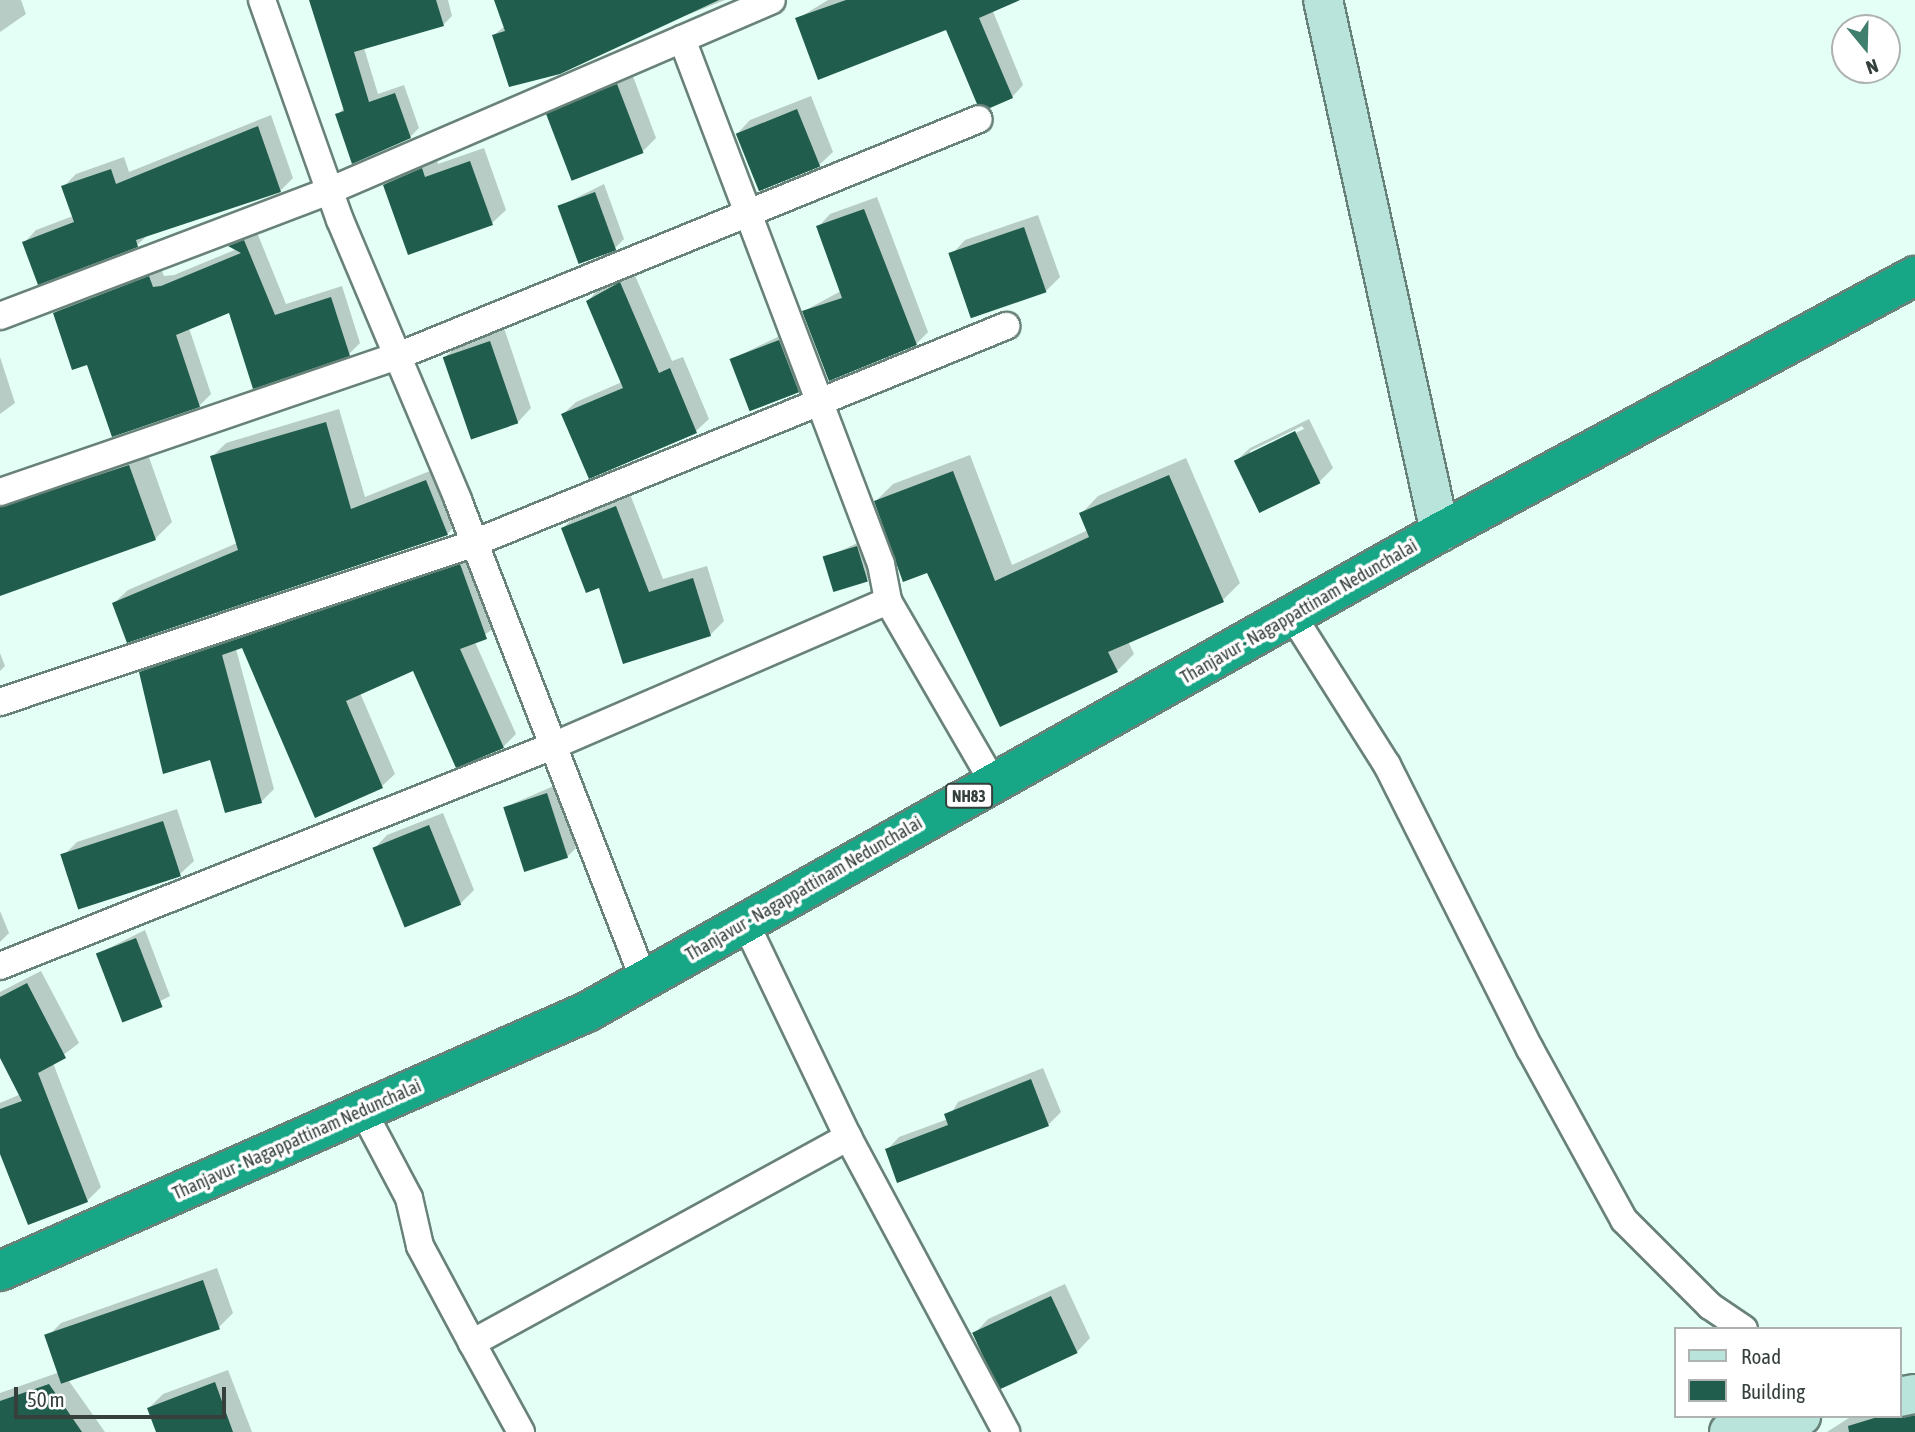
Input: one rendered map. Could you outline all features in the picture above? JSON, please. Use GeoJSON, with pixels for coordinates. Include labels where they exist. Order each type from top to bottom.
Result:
{"type":"FeatureCollection","features":[{"type":"Feature","properties":{"kind":"highway","name":"Thanjavur - Nagappattinam Nedunchalai"},"geometry":{"type":"LineString","coordinates":[[0,1271],[587,1012],[993,782],[1294,618],[1440,532],[1915,276]]}},
{"type":"Feature","properties":{"kind":"street"},"geometry":{"type":"LineString","coordinates":[[262,0],[329,191],[555,745],[644,980]]}},
{"type":"Feature","properties":{"kind":"street"},"geometry":{"type":"LineString","coordinates":[[0,316],[329,191],[772,0]]}},
{"type":"Feature","properties":{"kind":"street"},"geometry":{"type":"LineString","coordinates":[[1323,0],[1440,532]]}},
{"type":"Feature","properties":{"kind":"street"},"geometry":{"type":"LineString","coordinates":[[682,39],[745,213],[881,564],[888,601],[993,782]]}},
{"type":"Feature","properties":{"kind":"street"},"geometry":{"type":"LineString","coordinates":[[0,492],[398,356],[979,119]]}},
{"type":"Feature","properties":{"kind":"street"},"geometry":{"type":"LineString","coordinates":[[0,702],[474,543],[817,399],[1006,326]]}},
{"type":"Feature","properties":{"kind":"street"},"geometry":{"type":"LineString","coordinates":[[0,966],[555,745],[888,601]]}},
{"type":"Feature","properties":{"kind":"street"},"geometry":{"type":"LineString","coordinates":[[1294,618],[1387,765],[1530,1049],[1625,1220],[1710,1306],[1741,1327]]}},
{"type":"Feature","properties":{"kind":"street"},"geometry":{"type":"LineString","coordinates":[[745,922],[848,1137],[1006,1432]]}},
{"type":"Feature","properties":{"kind":"street"},"geometry":{"type":"LineString","coordinates":[[363,1111],[409,1198],[420,1246],[521,1432]]}},
{"type":"Feature","properties":{"kind":"street"},"geometry":{"type":"LineString","coordinates":[[472,1343],[848,1137]]}},
{"type":"Feature","properties":{"kind":"street"},"geometry":{"type":"LineString","coordinates":[[1729,1432],[1792,1418]]}},
{"type":"Feature","properties":{"kind":"building"},"geometry":{"type":"Polygon","coordinates":[[[309,0],[436,0],[444,26],[354,52],[369,102],[395,93],[411,138],[352,164],[335,114],[344,111],[309,0]]]}},
{"type":"Feature","properties":{"kind":"building"},"geometry":{"type":"Polygon","coordinates":[[[494,0],[719,0],[560,74],[509,87],[492,35],[505,31],[494,0]]]}},
{"type":"Feature","properties":{"kind":"building"},"geometry":{"type":"Polygon","coordinates":[[[846,0],[1020,0],[979,18],[1013,98],[990,108],[977,104],[946,30],[818,80],[795,18],[846,0]]]}},
{"type":"Feature","properties":{"kind":"building"},"geometry":{"type":"Polygon","coordinates":[[[617,84],[644,153],[572,181],[545,112],[617,84]]]}},
{"type":"Feature","properties":{"kind":"building"},"geometry":{"type":"Polygon","coordinates":[[[797,109],[820,166],[759,191],[736,134],[797,109]]]}},
{"type":"Feature","properties":{"kind":"building"},"geometry":{"type":"Polygon","coordinates":[[[258,126],[281,192],[136,240],[138,247],[38,285],[22,242],[74,222],[61,186],[111,169],[116,184],[258,126]]]}},
{"type":"Feature","properties":{"kind":"building"},"geometry":{"type":"Polygon","coordinates":[[[470,161],[493,225],[408,255],[383,185],[422,168],[425,177],[470,161]]]}},
{"type":"Feature","properties":{"kind":"building"},"geometry":{"type":"Polygon","coordinates":[[[595,192],[616,250],[579,264],[557,206],[595,192]]]}},
{"type":"Feature","properties":{"kind":"building"},"geometry":{"type":"Polygon","coordinates":[[[864,209],[917,345],[829,381],[802,311],[842,298],[816,226],[864,209]]]}},
{"type":"Feature","properties":{"kind":"building"},"geometry":{"type":"Polygon","coordinates":[[[1024,227],[1046,292],[971,318],[948,253],[1024,227]]]}},
{"type":"Feature","properties":{"kind":"building"},"geometry":{"type":"Polygon","coordinates":[[[244,240],[275,315],[331,297],[350,356],[253,389],[229,313],[176,335],[200,407],[112,437],[87,365],[72,370],[53,313],[149,276],[153,287],[161,286],[241,253],[228,246],[244,240]]]}},
{"type":"Feature","properties":{"kind":"building"},"geometry":{"type":"Polygon","coordinates":[[[620,282],[659,373],[670,368],[697,433],[589,479],[561,414],[623,388],[586,301],[620,282]]]}},
{"type":"Feature","properties":{"kind":"building"},"geometry":{"type":"Polygon","coordinates":[[[779,340],[799,392],[750,411],[730,359],[779,340]]]}},
{"type":"Feature","properties":{"kind":"building"},"geometry":{"type":"Polygon","coordinates":[[[490,341],[518,423],[471,440],[443,357],[490,341]]]}},
{"type":"Feature","properties":{"kind":"building"},"geometry":{"type":"Polygon","coordinates":[[[326,422],[351,509],[426,480],[448,535],[127,643],[112,603],[238,550],[210,456],[326,422]]]}},
{"type":"Feature","properties":{"kind":"building"},"geometry":{"type":"Polygon","coordinates":[[[1295,431],[1320,483],[1259,513],[1234,461],[1295,431]]]}},
{"type":"Feature","properties":{"kind":"building"},"geometry":{"type":"Polygon","coordinates":[[[129,465],[156,540],[0,596],[0,507],[129,465]]]}},
{"type":"Feature","properties":{"kind":"building"},"geometry":{"type":"Polygon","coordinates":[[[953,471],[995,581],[1089,537],[1079,513],[1169,475],[1224,602],[1108,652],[1118,672],[1000,727],[927,573],[903,582],[874,501],[953,471]]]}},
{"type":"Feature","properties":{"kind":"building"},"geometry":{"type":"Polygon","coordinates":[[[616,506],[649,592],[693,578],[711,636],[623,664],[599,588],[586,593],[561,528],[616,506]]]}},
{"type":"Feature","properties":{"kind":"building"},"geometry":{"type":"Polygon","coordinates":[[[857,546],[868,581],[833,592],[823,557],[857,546]]]}},
{"type":"Feature","properties":{"kind":"building"},"geometry":{"type":"Polygon","coordinates":[[[460,564],[487,639],[460,649],[504,748],[456,768],[413,671],[346,701],[383,788],[315,818],[242,648],[222,655],[262,803],[225,813],[210,760],[163,774],[139,672],[460,564]]]}},
{"type":"Feature","properties":{"kind":"building"},"geometry":{"type":"Polygon","coordinates":[[[547,793],[568,858],[524,872],[503,807],[547,793]]]}},
{"type":"Feature","properties":{"kind":"building"},"geometry":{"type":"Polygon","coordinates":[[[163,821],[181,876],[78,910],[60,854],[163,821]]]}},
{"type":"Feature","properties":{"kind":"building"},"geometry":{"type":"Polygon","coordinates":[[[429,825],[461,905],[405,928],[372,848],[429,825]]]}},
{"type":"Feature","properties":{"kind":"building"},"geometry":{"type":"Polygon","coordinates":[[[136,938],[163,1007],[122,1022],[96,953],[136,938]]]}},
{"type":"Feature","properties":{"kind":"building"},"geometry":{"type":"Polygon","coordinates":[[[27,983],[66,1058],[38,1073],[88,1202],[28,1225],[0,1154],[0,1109],[22,1101],[0,1058],[0,997],[27,983]]]}},
{"type":"Feature","properties":{"kind":"building"},"geometry":{"type":"Polygon","coordinates":[[[1031,1079],[1049,1126],[897,1183],[885,1149],[948,1125],[944,1114],[1031,1079]]]}},
{"type":"Feature","properties":{"kind":"building"},"geometry":{"type":"Polygon","coordinates":[[[203,1280],[220,1329],[61,1384],[44,1335],[203,1280]]]}},
{"type":"Feature","properties":{"kind":"building"},"geometry":{"type":"Polygon","coordinates":[[[1051,1296],[1078,1353],[999,1390],[972,1333],[1051,1296]]]}},
{"type":"Feature","properties":{"kind":"building"},"geometry":{"type":"Polygon","coordinates":[[[215,1382],[233,1432],[156,1432],[147,1408],[215,1382]]]}},
{"type":"Feature","properties":{"kind":"building"},"geometry":{"type":"Polygon","coordinates":[[[49,1384],[82,1432],[0,1432],[0,1401],[49,1384]]]}},
{"type":"Feature","properties":{"kind":"building"},"geometry":{"type":"Polygon","coordinates":[[[1915,1416],[1915,1432],[1849,1432],[1848,1426],[1874,1418],[1915,1416]]]}}]}
